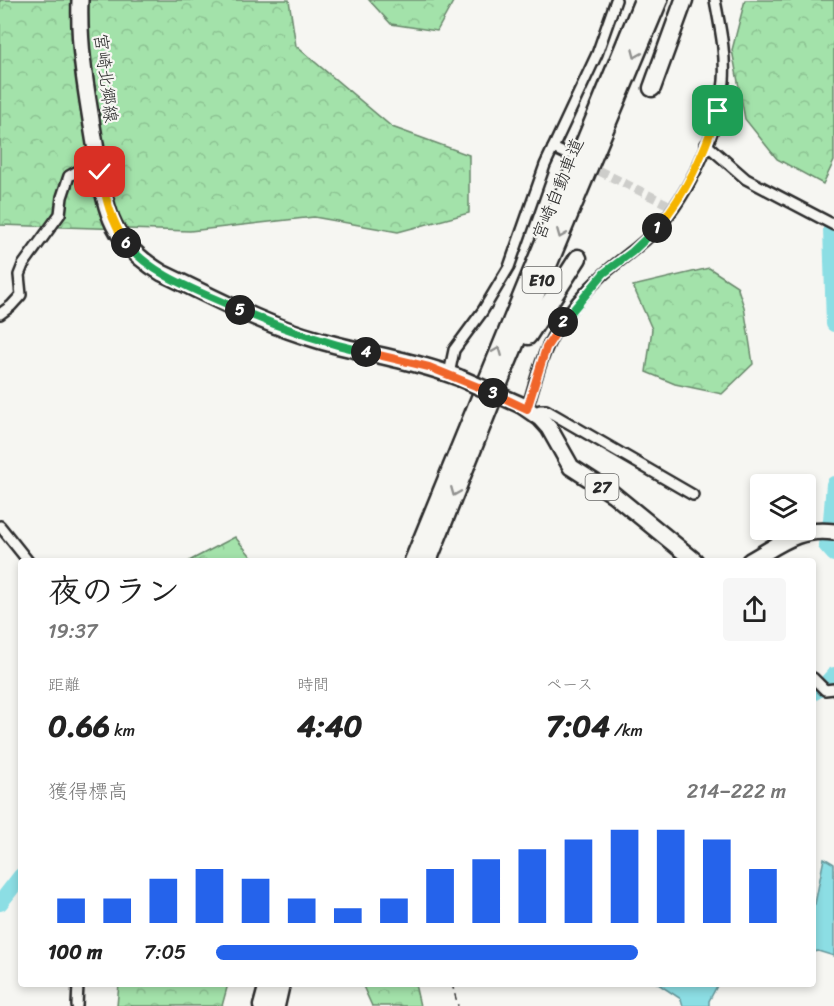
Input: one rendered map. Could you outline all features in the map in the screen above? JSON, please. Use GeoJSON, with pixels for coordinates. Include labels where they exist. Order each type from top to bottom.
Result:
{"type":"FeatureCollection","features":[{"type":"Feature","properties":{"kind":"highway","name":"宮崎自動車道"},"geometry":{"type":"LineString","coordinates":[[414,558],[644,0]]}},
{"type":"Feature","properties":{"kind":"highway","name":"宮崎自動車道"},"geometry":{"type":"LineString","coordinates":[[429,558],[659,0]]}},
{"type":"Feature","properties":{"kind":"highway"},"geometry":{"type":"LineString","coordinates":[[652,88],[684,0]]}},
{"type":"Feature","properties":{"kind":"highway"},"geometry":{"type":"LineString","coordinates":[[464,469],[481,444],[527,337],[578,258]]}},
{"type":"Feature","properties":{"kind":"highway"},"geometry":{"type":"LineString","coordinates":[[262,1006],[267,987]]}},
{"type":"Feature","properties":{"kind":"highway"},"geometry":{"type":"LineString","coordinates":[[276,1006],[280,987]]}},
{"type":"Feature","properties":{"kind":"main road","name":"宮崎北郷線"},"geometry":{"type":"LineString","coordinates":[[80,0],[81,49],[108,209],[114,225],[128,246],[144,262],[162,273],[280,328],[317,340],[429,367],[527,409],[549,428],[572,467],[613,494],[691,558]]}},
{"type":"Feature","properties":{"kind":"main road"},"geometry":{"type":"LineString","coordinates":[[755,558],[787,538],[801,533],[834,532]]}},
{"type":"Feature","properties":{"kind":"street"},"geometry":{"type":"LineString","coordinates":[[454,376],[454,350],[482,312],[509,267],[545,165],[597,54],[616,0]]}},
{"type":"Feature","properties":{"kind":"street"},"geometry":{"type":"LineString","coordinates":[[693,495],[546,410],[527,409],[546,348],[568,314],[604,273],[648,237],[688,185],[718,111],[724,81],[723,42],[715,0]]}},
{"type":"Feature","properties":{"kind":"street"},"geometry":{"type":"LineString","coordinates":[[706,144],[746,179],[834,225]]}},
{"type":"Feature","properties":{"kind":"street"},"geometry":{"type":"LineString","coordinates":[[553,148],[566,154]]}},
{"type":"Feature","properties":{"kind":"street"},"geometry":{"type":"LineString","coordinates":[[0,314],[21,295],[19,275],[60,214],[69,176],[76,172],[100,172]]}},
{"type":"Feature","properties":{"kind":"street"},"geometry":{"type":"LineString","coordinates":[[0,526],[26,558]]}},
{"type":"Feature","properties":{"kind":"street"},"geometry":{"type":"LineString","coordinates":[[816,681],[825,690],[834,689]]}},
{"type":"Feature","properties":{"kind":"street"},"geometry":{"type":"LineString","coordinates":[[77,1006],[78,987]]}},
{"type":"Feature","properties":{"kind":"path"},"geometry":{"type":"LineString","coordinates":[[453,987],[458,1006]]}},
{"type":"Feature","properties":{"kind":"green space"},"geometry":{"type":"Polygon","coordinates":[[[0,0],[289,0],[296,46],[392,127],[469,155],[469,213],[398,232],[314,217],[190,231],[0,225],[0,0]]]}},
{"type":"Feature","properties":{"kind":"green space"},"geometry":{"type":"Polygon","coordinates":[[[369,0],[454,0],[437,31],[391,24],[369,0]]]}},
{"type":"Feature","properties":{"kind":"green space"},"geometry":{"type":"Polygon","coordinates":[[[745,0],[834,0],[834,161],[823,184],[777,159],[745,119],[732,50],[745,0]]]}},
{"type":"Feature","properties":{"kind":"green space"},"geometry":{"type":"Polygon","coordinates":[[[709,268],[737,286],[744,307],[753,364],[722,394],[675,384],[646,372],[652,329],[633,286],[709,268]]]}},
{"type":"Feature","properties":{"kind":"green space"},"geometry":{"type":"Polygon","coordinates":[[[235,537],[252,558],[195,558],[235,537]]]}},
{"type":"Feature","properties":{"kind":"green space"},"geometry":{"type":"Polygon","coordinates":[[[119,987],[227,987],[222,1006],[117,1006],[119,987]]]}},
{"type":"Feature","properties":{"kind":"green space"},"geometry":{"type":"Polygon","coordinates":[[[363,987],[416,987],[420,1006],[372,1006],[363,987]]]}},
{"type":"Feature","properties":{"kind":"water"},"geometry":{"type":"Polygon","coordinates":[[[824,858],[834,864],[834,956],[816,951],[816,899],[824,858]]]}},
{"type":"Feature","properties":{"kind":"water"},"geometry":{"type":"Polygon","coordinates":[[[663,987],[716,987],[709,1001],[709,1006],[683,1006],[681,999],[663,987]]]}},
{"type":"Feature","properties":{"kind":"waterway"},"geometry":{"type":"LineString","coordinates":[[831,228],[834,324]]}},
{"type":"Feature","properties":{"kind":"waterway"},"geometry":{"type":"LineString","coordinates":[[834,484],[826,545],[834,554]]}},
{"type":"Feature","properties":{"kind":"waterway"},"geometry":{"type":"LineString","coordinates":[[816,691],[834,675]]}},
{"type":"Feature","properties":{"kind":"waterway"},"geometry":{"type":"LineString","coordinates":[[0,903],[18,880]]}},
{"type":"Feature","properties":{"kind":"tunnel"},"geometry":{"type":"LineString","coordinates":[[587,165],[669,205]]}},
{"type":"Feature","properties":{"kind":"route"},"geometry":{"type":"LineString","coordinates":[[100,172],[114,225],[128,246],[144,262],[162,273],[280,328],[317,340],[429,367],[460,378],[527,409],[546,348],[556,331],[604,273],[657,229],[674,208],[702,155],[718,111]]}}]}
